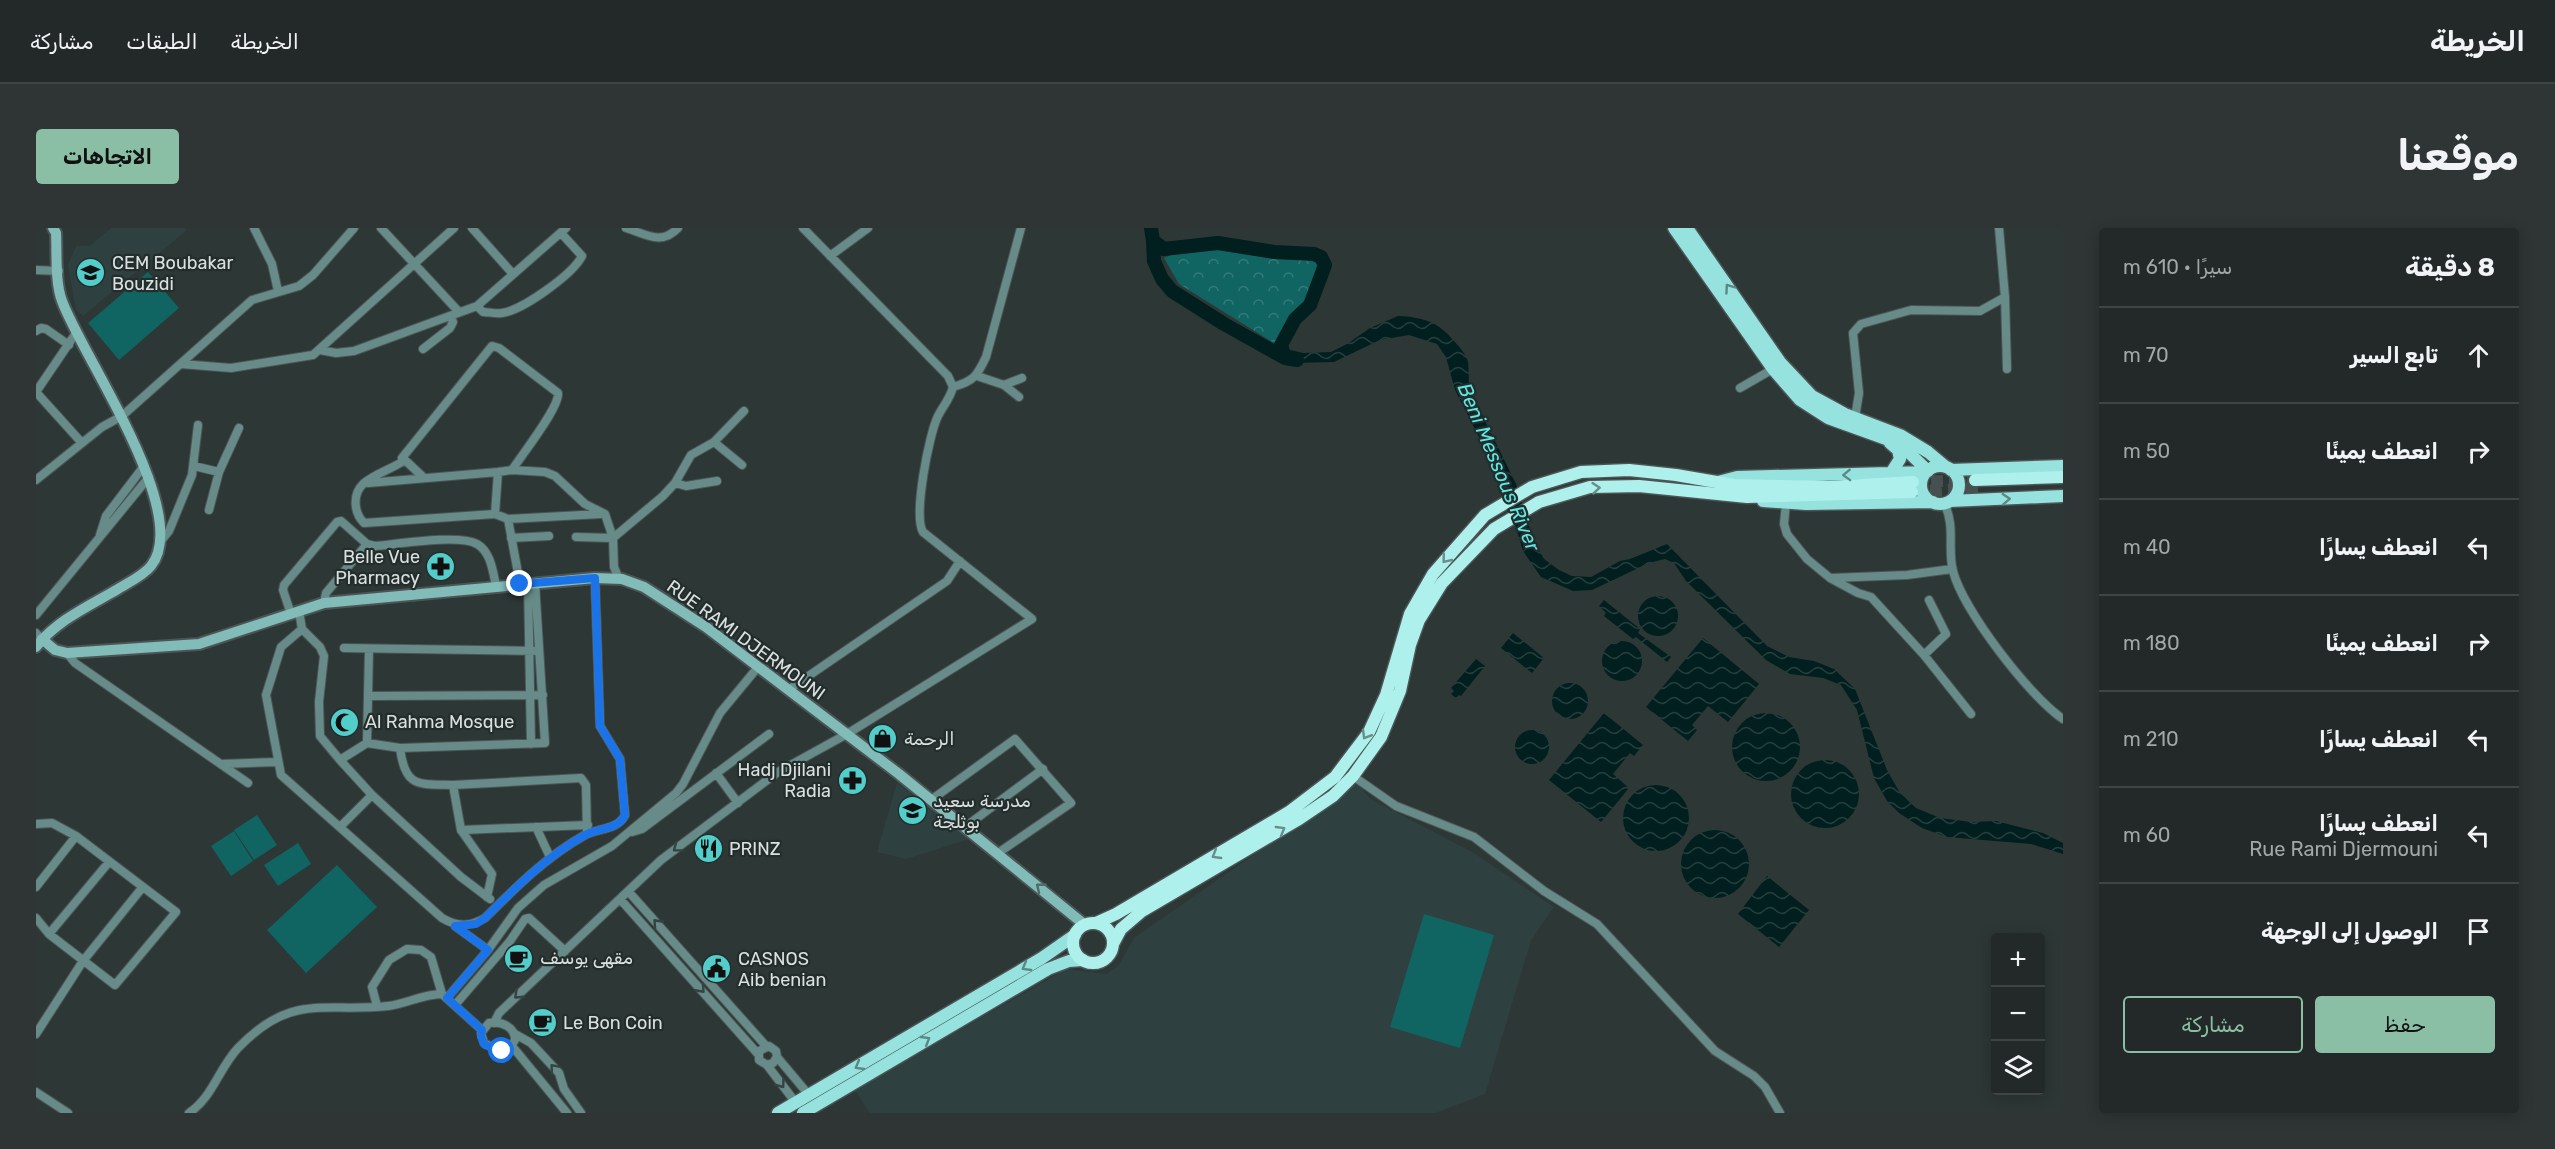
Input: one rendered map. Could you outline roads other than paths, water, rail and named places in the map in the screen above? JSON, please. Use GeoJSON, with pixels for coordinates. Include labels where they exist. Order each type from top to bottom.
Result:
{"type":"FeatureCollection","features":[{"type":"Feature","properties":{"kind":"highway"},"geometry":{"type":"LineString","coordinates":[[1629,470],[1676,475],[1715,483],[1913,487],[1748,497],[1630,486],[1590,487],[1539,502],[1494,529],[1442,583],[1419,620],[1410,645],[1400,691],[1381,737],[1353,776],[1333,796],[1299,819],[1142,911],[1121,929],[1108,957],[1102,961],[1083,960],[1074,949],[1075,935],[1090,924],[1116,914],[1289,812],[1315,795],[1335,777],[1351,759],[1374,723],[1386,695],[1410,614],[1433,574],[1485,515],[1532,487],[1581,472],[1629,470]]}},
{"type":"Feature","properties":{"kind":"highway"},"geometry":{"type":"LineString","coordinates":[[2063,477],[1977,484],[2063,482]]}},
{"type":"Feature","properties":{"kind":"highway"},"geometry":{"type":"LineString","coordinates":[[1090,924],[1107,928],[1113,938],[1113,944]]}},
{"type":"Feature","properties":{"kind":"main road"},"geometry":{"type":"LineString","coordinates":[[53,228],[56,233],[62,300],[76,333],[122,416],[149,477],[161,541],[156,557],[145,572],[56,625],[38,640],[55,650],[68,653]]}},
{"type":"Feature","properties":{"kind":"main road"},"geometry":{"type":"LineString","coordinates":[[1674,228],[1773,369],[1800,400],[1815,412],[1843,424],[1882,436],[1905,447],[1927,471]]}},
{"type":"Feature","properties":{"kind":"main road"},"geometry":{"type":"LineString","coordinates":[[1687,228],[1794,380],[1827,406],[1900,435],[1928,452],[1958,480],[1959,486],[1954,497],[1942,502],[1928,499],[1922,489],[1923,477],[1927,471]]}},
{"type":"Feature","properties":{"kind":"main road"},"geometry":{"type":"LineString","coordinates":[[1882,436],[1895,446],[1900,454],[1899,465],[1891,473]]}},
{"type":"Feature","properties":{"kind":"main road"},"geometry":{"type":"LineString","coordinates":[[1715,483],[1737,477],[1891,473],[1927,471],[1940,466],[1948,469],[2063,466]]}},
{"type":"Feature","properties":{"kind":"main road"},"geometry":{"type":"LineString","coordinates":[[1748,497],[1761,501],[1786,503],[1942,502],[2063,496]]}},
{"type":"Feature","properties":{"kind":"main road","name":"RUE RAMI DJERMOUNI"},"geometry":{"type":"LineString","coordinates":[[68,653],[199,644],[324,603],[496,586],[595,578],[619,579],[644,587],[706,627],[1090,924]]}},
{"type":"Feature","properties":{"kind":"main road"},"geometry":{"type":"LineString","coordinates":[[799,1108],[809,1095],[1042,958],[1075,935]]}},
{"type":"Feature","properties":{"kind":"main road"},"geometry":{"type":"LineString","coordinates":[[778,1113],[799,1108],[1048,969],[1069,961],[1083,960]]}},
{"type":"Feature","properties":{"kind":"street"},"geometry":{"type":"LineString","coordinates":[[254,228],[272,264],[278,291]]}},
{"type":"Feature","properties":{"kind":"street"},"geometry":{"type":"LineString","coordinates":[[36,480],[102,427],[122,416],[252,300],[299,286],[313,274],[354,228]]}},
{"type":"Feature","properties":{"kind":"street"},"geometry":{"type":"LineString","coordinates":[[381,228],[459,312]]}},
{"type":"Feature","properties":{"kind":"street"},"geometry":{"type":"LineString","coordinates":[[181,364],[231,368],[304,357],[320,350],[326,341],[454,228]]}},
{"type":"Feature","properties":{"kind":"street"},"geometry":{"type":"LineString","coordinates":[[472,228],[513,274]]}},
{"type":"Feature","properties":{"kind":"street"},"geometry":{"type":"LineString","coordinates":[[626,228],[663,239],[678,228]]}},
{"type":"Feature","properties":{"kind":"street"},"geometry":{"type":"LineString","coordinates":[[494,1023],[499,1013],[661,860],[778,772],[847,734],[1032,619],[923,532],[919,526],[930,439],[938,416],[951,398],[953,387],[948,376],[803,228]]}},
{"type":"Feature","properties":{"kind":"street"},"geometry":{"type":"LineString","coordinates":[[830,256],[868,228]]}},
{"type":"Feature","properties":{"kind":"street"},"geometry":{"type":"LineString","coordinates":[[953,387],[977,376],[986,357],[1021,228]]}},
{"type":"Feature","properties":{"kind":"street"},"geometry":{"type":"LineString","coordinates":[[1999,228],[2005,297],[2007,369]]}},
{"type":"Feature","properties":{"kind":"street"},"geometry":{"type":"LineString","coordinates":[[320,350],[336,353],[354,351],[477,306],[564,230],[582,256],[571,269],[533,300],[519,308],[501,313],[483,312],[477,306]]}},
{"type":"Feature","properties":{"kind":"street"},"geometry":{"type":"LineString","coordinates":[[36,269],[59,271]]}},
{"type":"Feature","properties":{"kind":"street"},"geometry":{"type":"LineString","coordinates":[[1855,418],[1859,393],[1853,340],[1856,328],[1861,324],[1911,310],[1980,311],[2005,297]]}},
{"type":"Feature","properties":{"kind":"street"},"geometry":{"type":"LineString","coordinates":[[423,349],[450,328],[453,322],[451,317]]}},
{"type":"Feature","properties":{"kind":"street"},"geometry":{"type":"LineString","coordinates":[[36,331],[41,328],[46,329],[69,345]]}},
{"type":"Feature","properties":{"kind":"street"},"geometry":{"type":"LineString","coordinates":[[76,333],[36,392],[82,443]]}},
{"type":"Feature","properties":{"kind":"street"},"geometry":{"type":"LineString","coordinates":[[424,478],[402,458],[495,345],[558,393],[559,398],[512,470]]}},
{"type":"Feature","properties":{"kind":"street"},"geometry":{"type":"LineString","coordinates":[[1740,388],[1773,369]]}},
{"type":"Feature","properties":{"kind":"street"},"geometry":{"type":"LineString","coordinates":[[977,376],[1004,385],[1019,397]]}},
{"type":"Feature","properties":{"kind":"street"},"geometry":{"type":"LineString","coordinates":[[1004,385],[1022,378]]}},
{"type":"Feature","properties":{"kind":"street"},"geometry":{"type":"LineString","coordinates":[[576,537],[613,538],[663,496],[675,483],[691,455],[714,442],[744,411]]}},
{"type":"Feature","properties":{"kind":"street"},"geometry":{"type":"LineString","coordinates":[[161,541],[169,531],[194,466],[198,425]]}},
{"type":"Feature","properties":{"kind":"street"},"geometry":{"type":"LineString","coordinates":[[209,510],[219,472],[239,428]]}},
{"type":"Feature","properties":{"kind":"street"},"geometry":{"type":"LineString","coordinates":[[714,442],[742,465]]}},
{"type":"Feature","properties":{"kind":"street"},"geometry":{"type":"LineString","coordinates":[[405,460],[363,484],[358,492],[355,505],[357,516],[364,523],[495,514],[508,519],[605,514]]}},
{"type":"Feature","properties":{"kind":"street"},"geometry":{"type":"LineString","coordinates":[[100,537],[106,516],[144,466]]}},
{"type":"Feature","properties":{"kind":"street"},"geometry":{"type":"LineString","coordinates":[[194,466],[219,472]]}},
{"type":"Feature","properties":{"kind":"street"},"geometry":{"type":"LineString","coordinates":[[363,484],[512,470],[545,472],[555,476],[585,504],[605,514],[613,538],[614,567],[619,579]]}},
{"type":"Feature","properties":{"kind":"street"},"geometry":{"type":"LineString","coordinates":[[495,514],[498,472]]}},
{"type":"Feature","properties":{"kind":"street"},"geometry":{"type":"LineString","coordinates":[[36,615],[149,477]]}},
{"type":"Feature","properties":{"kind":"street"},"geometry":{"type":"LineString","coordinates":[[675,483],[686,486],[717,481]]}},
{"type":"Feature","properties":{"kind":"street"},"geometry":{"type":"LineString","coordinates":[[1942,502],[1950,516],[1952,570],[1962,596],[2032,693],[2063,718]]}},
{"type":"Feature","properties":{"kind":"street"},"geometry":{"type":"LineString","coordinates":[[1786,503],[1784,524],[1787,534],[1807,559],[1830,578],[1858,593],[1871,597],[1924,655],[1971,714]]}},
{"type":"Feature","properties":{"kind":"street"},"geometry":{"type":"LineString","coordinates":[[340,760],[367,743],[400,748],[544,743],[539,651],[527,584],[511,538],[508,519]]}},
{"type":"Feature","properties":{"kind":"street"},"geometry":{"type":"LineString","coordinates":[[496,586],[491,562],[477,544],[460,539],[375,546],[367,544],[341,521],[337,522],[284,585],[283,590],[302,629],[320,646],[324,656],[319,702],[320,736],[372,795],[460,877],[498,904]]}},
{"type":"Feature","properties":{"kind":"street"},"geometry":{"type":"LineString","coordinates":[[511,538],[549,536]]}},
{"type":"Feature","properties":{"kind":"street"},"geometry":{"type":"LineString","coordinates":[[324,603],[326,593],[367,544]]}},
{"type":"Feature","properties":{"kind":"street"},"geometry":{"type":"LineString","coordinates":[[788,690],[947,581],[960,561]]}},
{"type":"Feature","properties":{"kind":"street"},"geometry":{"type":"LineString","coordinates":[[1830,578],[1907,575],[1952,570]]}},
{"type":"Feature","properties":{"kind":"street"},"geometry":{"type":"LineString","coordinates":[[461,830],[536,827],[587,829],[613,826],[625,815],[620,759],[600,726],[595,578]]}},
{"type":"Feature","properties":{"kind":"street"},"geometry":{"type":"LineString","coordinates":[[527,584],[531,744]]}},
{"type":"Feature","properties":{"kind":"street"},"geometry":{"type":"LineString","coordinates":[[1924,655],[1946,634],[1929,600]]}},
{"type":"Feature","properties":{"kind":"street"},"geometry":{"type":"LineString","coordinates":[[302,629],[281,647],[266,695],[280,775],[442,918],[488,950]]}},
{"type":"Feature","properties":{"kind":"street"},"geometry":{"type":"LineString","coordinates":[[344,648],[539,651]]}},
{"type":"Feature","properties":{"kind":"street"},"geometry":{"type":"LineString","coordinates":[[367,743],[369,649]]}},
{"type":"Feature","properties":{"kind":"street"},"geometry":{"type":"LineString","coordinates":[[68,653],[75,663],[248,783]]}},
{"type":"Feature","properties":{"kind":"street"},"geometry":{"type":"LineString","coordinates":[[444,996],[488,950],[518,908],[544,885],[612,846],[676,793],[720,713],[758,667]]}},
{"type":"Feature","properties":{"kind":"street"},"geometry":{"type":"LineString","coordinates":[[369,696],[543,695]]}},
{"type":"Feature","properties":{"kind":"street"},"geometry":{"type":"LineString","coordinates":[[627,833],[642,829],[769,734]]}},
{"type":"Feature","properties":{"kind":"street"},"geometry":{"type":"LineString","coordinates":[[931,800],[1015,739],[1071,803],[998,853]]}},
{"type":"Feature","properties":{"kind":"street"},"geometry":{"type":"LineString","coordinates":[[400,748],[402,763],[412,781],[417,784],[453,785],[581,778],[586,785],[587,829]]}},
{"type":"Feature","properties":{"kind":"street"},"geometry":{"type":"LineString","coordinates":[[221,764],[278,762]]}},
{"type":"Feature","properties":{"kind":"street"},"geometry":{"type":"LineString","coordinates":[[964,827],[1042,769]]}},
{"type":"Feature","properties":{"kind":"street"},"geometry":{"type":"LineString","coordinates":[[717,773],[738,803]]}},
{"type":"Feature","properties":{"kind":"street"},"geometry":{"type":"LineString","coordinates":[[1353,776],[1391,804],[1474,837],[1544,891],[1597,924],[1715,1051],[1754,1076],[1765,1087],[1780,1113]]}},
{"type":"Feature","properties":{"kind":"street"},"geometry":{"type":"LineString","coordinates":[[453,785],[461,830],[492,874],[487,897]]}},
{"type":"Feature","properties":{"kind":"street"},"geometry":{"type":"LineString","coordinates":[[340,827],[372,795]]}},
{"type":"Feature","properties":{"kind":"street"},"geometry":{"type":"LineString","coordinates":[[36,824],[52,823],[76,836],[176,912],[115,986],[49,934],[36,918]]}},
{"type":"Feature","properties":{"kind":"street"},"geometry":{"type":"LineString","coordinates":[[536,827],[550,857]]}},
{"type":"Feature","properties":{"kind":"street"},"geometry":{"type":"LineString","coordinates":[[455,926],[476,924],[550,857],[587,829]]}},
{"type":"Feature","properties":{"kind":"street"},"geometry":{"type":"LineString","coordinates":[[36,887],[76,836]]}},
{"type":"Feature","properties":{"kind":"street"},"geometry":{"type":"LineString","coordinates":[[49,934],[109,862]]}},
{"type":"Feature","properties":{"kind":"street"},"geometry":{"type":"LineString","coordinates":[[36,1034],[83,962],[142,888]]}},
{"type":"Feature","properties":{"kind":"street"},"geometry":{"type":"LineString","coordinates":[[628,891],[766,1046],[774,1048],[777,1057],[809,1095]]}},
{"type":"Feature","properties":{"kind":"street"},"geometry":{"type":"LineString","coordinates":[[620,899],[758,1054],[761,1062],[767,1065],[799,1108]]}},
{"type":"Feature","properties":{"kind":"street"},"geometry":{"type":"LineString","coordinates":[[455,1005],[510,941],[525,919],[529,918],[565,951]]}},
{"type":"Feature","properties":{"kind":"street"},"geometry":{"type":"LineString","coordinates":[[670,938],[675,960]]}},
{"type":"Feature","properties":{"kind":"street"},"geometry":{"type":"LineString","coordinates":[[377,1006],[372,987],[389,960],[407,949],[422,950],[431,957],[444,996],[482,1030]]}},
{"type":"Feature","properties":{"kind":"street"},"geometry":{"type":"LineString","coordinates":[[189,1113],[201,1110],[228,1059],[239,1047],[276,1018],[290,1011],[313,1007],[400,1004],[430,995],[444,996]]}},
{"type":"Feature","properties":{"kind":"street"},"geometry":{"type":"LineString","coordinates":[[515,1034],[512,1046],[502,1051],[488,1047],[482,1040],[482,1030],[485,1026],[494,1023],[508,1026],[515,1034],[531,1043],[559,1073],[564,1089],[581,1113]]}},
{"type":"Feature","properties":{"kind":"street"},"geometry":{"type":"LineString","coordinates":[[512,1046],[567,1113]]}},
{"type":"Feature","properties":{"kind":"street"},"geometry":{"type":"LineString","coordinates":[[758,1054],[761,1048],[766,1046]]}},
{"type":"Feature","properties":{"kind":"street"},"geometry":{"type":"LineString","coordinates":[[767,1065],[773,1063],[777,1057]]}},
{"type":"Feature","properties":{"kind":"street"},"geometry":{"type":"LineString","coordinates":[[36,1092],[68,1113]]}},
{"type":"Feature","properties":{"kind":"water"},"geometry":{"type":"Polygon","coordinates":[[[1398,316],[1423,319],[1437,325],[1449,335],[1464,354],[1468,362],[1470,390],[1516,484],[1534,542],[1544,559],[1572,576],[1591,577],[1620,561],[1667,544],[1767,646],[1789,657],[1814,661],[1834,669],[1855,689],[1887,770],[1900,793],[1916,808],[1940,818],[1971,822],[1996,821],[2043,833],[2063,843],[2063,854],[2031,844],[1947,837],[1922,828],[1899,813],[1887,801],[1874,778],[1857,710],[1841,685],[1823,678],[1790,674],[1766,660],[1686,581],[1674,563],[1665,559],[1649,563],[1592,590],[1573,591],[1541,577],[1523,551],[1503,484],[1455,390],[1446,357],[1437,344],[1409,335],[1380,340],[1334,362],[1295,363],[1285,358],[1282,348],[1303,353],[1331,352],[1370,328],[1398,316]]]}},
{"type":"Feature","properties":{"kind":"water"},"geometry":{"type":"Polygon","coordinates":[[[1658,596],[1666,597],[1672,602],[1677,608],[1677,624],[1672,630],[1666,635],[1658,636],[1650,635],[1644,630],[1639,624],[1638,616],[1639,608],[1644,602],[1650,597],[1658,596]]]}},
{"type":"Feature","properties":{"kind":"water"},"geometry":{"type":"Polygon","coordinates":[[[1604,600],[1640,629],[1638,633],[1671,657],[1667,662],[1636,637],[1633,639],[1604,616],[1606,613],[1599,606],[1604,600]]]}},
{"type":"Feature","properties":{"kind":"water"},"geometry":{"type":"Polygon","coordinates":[[[1513,633],[1544,658],[1532,673],[1501,648],[1513,633]]]}},
{"type":"Feature","properties":{"kind":"water"},"geometry":{"type":"Polygon","coordinates":[[[1703,638],[1759,684],[1728,722],[1708,706],[1692,725],[1697,730],[1688,741],[1646,707],[1703,638]]]}},
{"type":"Feature","properties":{"kind":"water"},"geometry":{"type":"Polygon","coordinates":[[[1622,641],[1630,642],[1636,647],[1641,653],[1641,669],[1636,675],[1630,680],[1622,681],[1614,680],[1608,675],[1603,669],[1602,661],[1603,653],[1608,647],[1614,642],[1622,641]]]}},
{"type":"Feature","properties":{"kind":"water"},"geometry":{"type":"Polygon","coordinates":[[[1476,659],[1485,666],[1461,696],[1456,698],[1451,694],[1454,691],[1451,688],[1476,659]]]}},
{"type":"Feature","properties":{"kind":"water"},"geometry":{"type":"Polygon","coordinates":[[[1570,683],[1582,689],[1588,701],[1582,713],[1570,719],[1558,713],[1552,701],[1558,689],[1570,683]]]}},
{"type":"Feature","properties":{"kind":"water"},"geometry":{"type":"Polygon","coordinates":[[[1604,713],[1643,745],[1634,756],[1630,753],[1613,774],[1629,788],[1601,822],[1549,780],[1604,713]]]}},
{"type":"Feature","properties":{"kind":"water"},"geometry":{"type":"Polygon","coordinates":[[[1766,713],[1779,716],[1790,723],[1797,734],[1800,747],[1797,760],[1790,771],[1779,778],[1766,781],[1753,778],[1742,771],[1735,760],[1732,747],[1735,734],[1742,723],[1753,716],[1766,713]]]}},
{"type":"Feature","properties":{"kind":"water"},"geometry":{"type":"Polygon","coordinates":[[[1532,730],[1544,735],[1549,747],[1544,759],[1532,764],[1520,759],[1515,747],[1520,735],[1532,730]]]}},
{"type":"Feature","properties":{"kind":"water"},"geometry":{"type":"Polygon","coordinates":[[[1825,760],[1838,763],[1849,770],[1856,781],[1859,794],[1856,807],[1849,818],[1838,825],[1825,828],[1812,825],[1801,818],[1794,807],[1791,794],[1794,781],[1801,770],[1812,763],[1825,760]]]}},
{"type":"Feature","properties":{"kind":"water"},"geometry":{"type":"Polygon","coordinates":[[[1656,785],[1669,788],[1679,795],[1686,805],[1689,818],[1686,831],[1679,841],[1669,848],[1656,851],[1643,848],[1633,841],[1626,831],[1623,818],[1626,805],[1633,795],[1643,788],[1656,785]]]}},
{"type":"Feature","properties":{"kind":"water"},"geometry":{"type":"Polygon","coordinates":[[[1715,830],[1728,833],[1739,840],[1746,851],[1749,864],[1746,877],[1739,888],[1728,895],[1715,898],[1702,895],[1691,888],[1684,877],[1681,864],[1684,851],[1691,840],[1702,833],[1715,830]]]}},
{"type":"Feature","properties":{"kind":"water"},"geometry":{"type":"Polygon","coordinates":[[[1767,876],[1809,910],[1779,947],[1738,914],[1767,876]]]}},
{"type":"Feature","properties":{"kind":"waterway","name":"Beni Messous River"},"geometry":{"type":"LineString","coordinates":[[1151,228],[1153,241],[1164,249],[1218,243],[1274,252],[1314,254],[1321,257],[1325,265],[1310,305],[1295,319],[1281,345],[1285,358],[1297,360]]}},
{"type":"Feature","properties":{"kind":"waterway","name":"Beni Messous River"},"geometry":{"type":"LineString","coordinates":[[1153,241],[1154,261],[1162,279],[1172,291],[1224,324],[1285,358]]}},
{"type":"Feature","properties":{"kind":"tunnel"},"geometry":{"type":"LineString","coordinates":[[1913,482],[1975,480]]}},
{"type":"Feature","properties":{"kind":"tunnel"},"geometry":{"type":"LineString","coordinates":[[1912,492],[1978,488]]}},
{"type":"Feature","properties":{"kind":"place","name":"CEM Boubakar Bouzidi"},"geometry":{"type":"Point","coordinates":[91,273]}},
{"type":"Feature","properties":{"kind":"place","name":"Belle Vue Pharmacy"},"geometry":{"type":"Point","coordinates":[441,567]}},
{"type":"Feature","properties":{"kind":"place","name":"Al Rahma Mosque"},"geometry":{"type":"Point","coordinates":[344,722]}},
{"type":"Feature","properties":{"kind":"place","name":"الرحمة"},"geometry":{"type":"Point","coordinates":[883,739]}},
{"type":"Feature","properties":{"kind":"place","name":"Hadj Djilani Radia"},"geometry":{"type":"Point","coordinates":[852,780]}},
{"type":"Feature","properties":{"kind":"place","name":"مدرسة سعيد بوثلجة"},"geometry":{"type":"Point","coordinates":[912,811]}},
{"type":"Feature","properties":{"kind":"place","name":"PRINZ"},"geometry":{"type":"Point","coordinates":[708,849]}},
{"type":"Feature","properties":{"kind":"place","name":"مقهى يوسف"},"geometry":{"type":"Point","coordinates":[519,958]}},
{"type":"Feature","properties":{"kind":"place","name":"CASNOS Aib benian"},"geometry":{"type":"Point","coordinates":[717,969]}},
{"type":"Feature","properties":{"kind":"place","name":"Le Bon Coin"},"geometry":{"type":"Point","coordinates":[542,1023]}}]}
